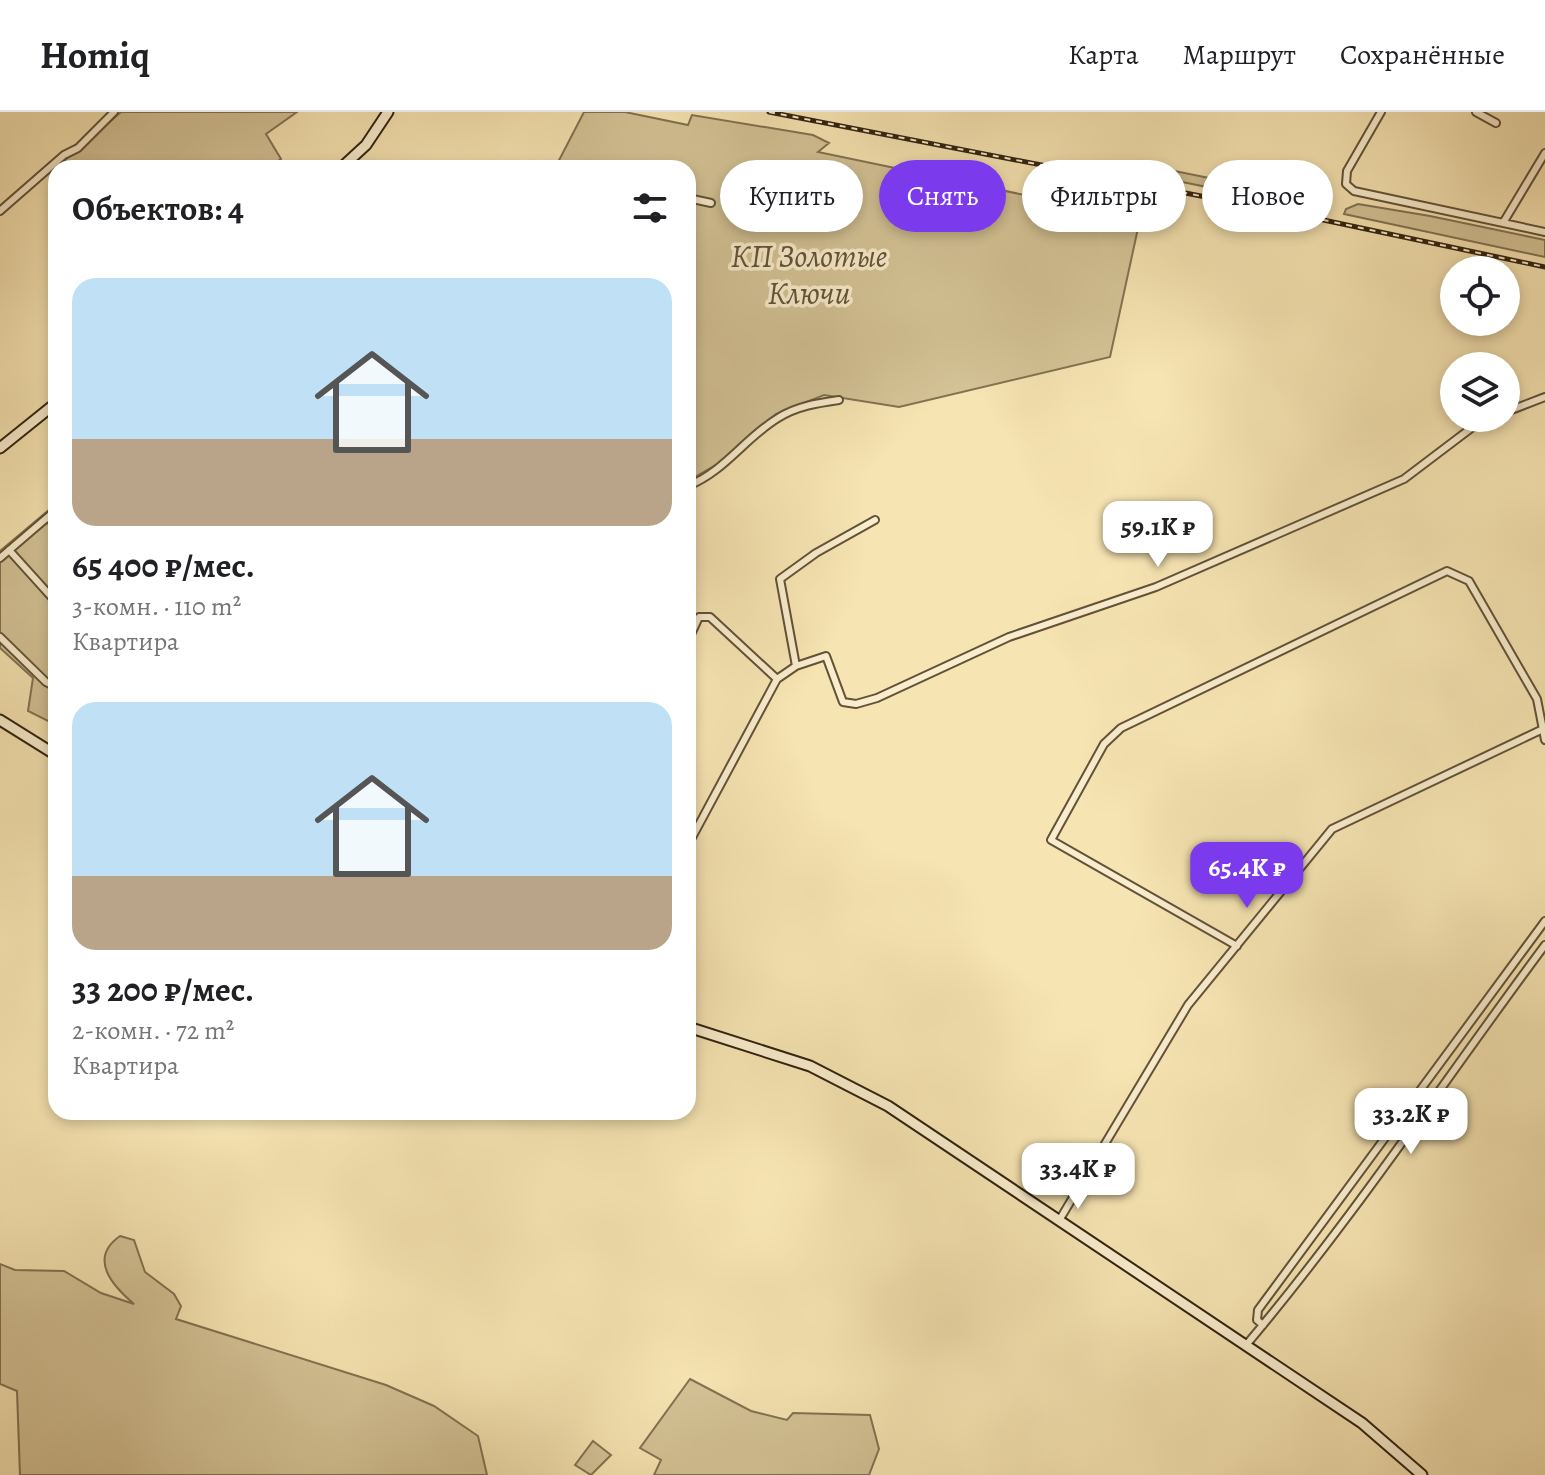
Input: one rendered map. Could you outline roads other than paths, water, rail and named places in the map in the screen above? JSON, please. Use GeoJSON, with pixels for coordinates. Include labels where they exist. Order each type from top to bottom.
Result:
{"type":"FeatureCollection","features":[{"type":"Feature","properties":{"kind":"street"},"geometry":{"type":"LineString","coordinates":[[58,160],[78,148],[114,112]]}},
{"type":"Feature","properties":{"kind":"street"},"geometry":{"type":"LineString","coordinates":[[350,160],[366,145],[388,112]]}},
{"type":"Feature","properties":{"kind":"street"},"geometry":{"type":"LineString","coordinates":[[1381,112],[1347,171],[1346,184],[1354,191],[1545,232]]}},
{"type":"Feature","properties":{"kind":"street"},"geometry":{"type":"LineString","coordinates":[[1476,112],[1496,123]]}},
{"type":"Feature","properties":{"kind":"street"},"geometry":{"type":"LineString","coordinates":[[1503,223],[1545,153]]}},
{"type":"Feature","properties":{"kind":"street"},"geometry":{"type":"LineString","coordinates":[[0,211],[48,169]]}},
{"type":"Feature","properties":{"kind":"street"},"geometry":{"type":"LineString","coordinates":[[696,200],[711,203]]}},
{"type":"Feature","properties":{"kind":"street"},"geometry":{"type":"LineString","coordinates":[[1520,407],[1545,397]]}},
{"type":"Feature","properties":{"kind":"street"},"geometry":{"type":"LineString","coordinates":[[696,482],[718,471],[778,418],[798,408],[839,400]]}},
{"type":"Feature","properties":{"kind":"street"},"geometry":{"type":"LineString","coordinates":[[0,448],[48,409]]}},
{"type":"Feature","properties":{"kind":"street"},"geometry":{"type":"LineString","coordinates":[[696,830],[777,679],[796,666],[826,656],[843,702],[856,704],[877,698],[1009,637],[1156,587],[1404,479],[1466,432]]}},
{"type":"Feature","properties":{"kind":"street"},"geometry":{"type":"LineString","coordinates":[[0,558],[48,517]]}},
{"type":"Feature","properties":{"kind":"street"},"geometry":{"type":"LineString","coordinates":[[796,666],[780,579],[816,553],[875,520]]}},
{"type":"Feature","properties":{"kind":"street"},"geometry":{"type":"LineString","coordinates":[[9,550],[48,593]]}},
{"type":"Feature","properties":{"kind":"street"},"geometry":{"type":"LineString","coordinates":[[1237,946],[1051,840],[1104,744],[1121,728],[1447,571],[1469,581],[1537,699],[1545,740]]}},
{"type":"Feature","properties":{"kind":"street"},"geometry":{"type":"LineString","coordinates":[[696,624],[699,617],[710,617],[777,679]]}},
{"type":"Feature","properties":{"kind":"street"},"geometry":{"type":"LineString","coordinates":[[0,637],[48,683]]}},
{"type":"Feature","properties":{"kind":"street"},"geometry":{"type":"LineString","coordinates":[[0,720],[48,750]]}},
{"type":"Feature","properties":{"kind":"street"},"geometry":{"type":"LineString","coordinates":[[1060,1219],[1188,1005],[1332,829],[1543,729]]}},
{"type":"Feature","properties":{"kind":"street"},"geometry":{"type":"LineString","coordinates":[[1263,1325],[1257,1320],[1258,1310],[1545,921]]}},
{"type":"Feature","properties":{"kind":"street"},"geometry":{"type":"LineString","coordinates":[[1247,1344],[1345,1223],[1457,1063],[1545,945]]}},
{"type":"Feature","properties":{"kind":"street"},"geometry":{"type":"LineString","coordinates":[[696,1030],[810,1066],[888,1106],[1362,1423],[1422,1475]]}},
{"type":"Feature","properties":{"kind":"railway"},"geometry":{"type":"LineString","coordinates":[[769,112],[1314,218],[1545,267]]}},
{"type":"Feature","properties":{"kind":"park label","name":"КП Золотые Ключи"},"geometry":{"type":"Point","coordinates":[809,274]}}]}
